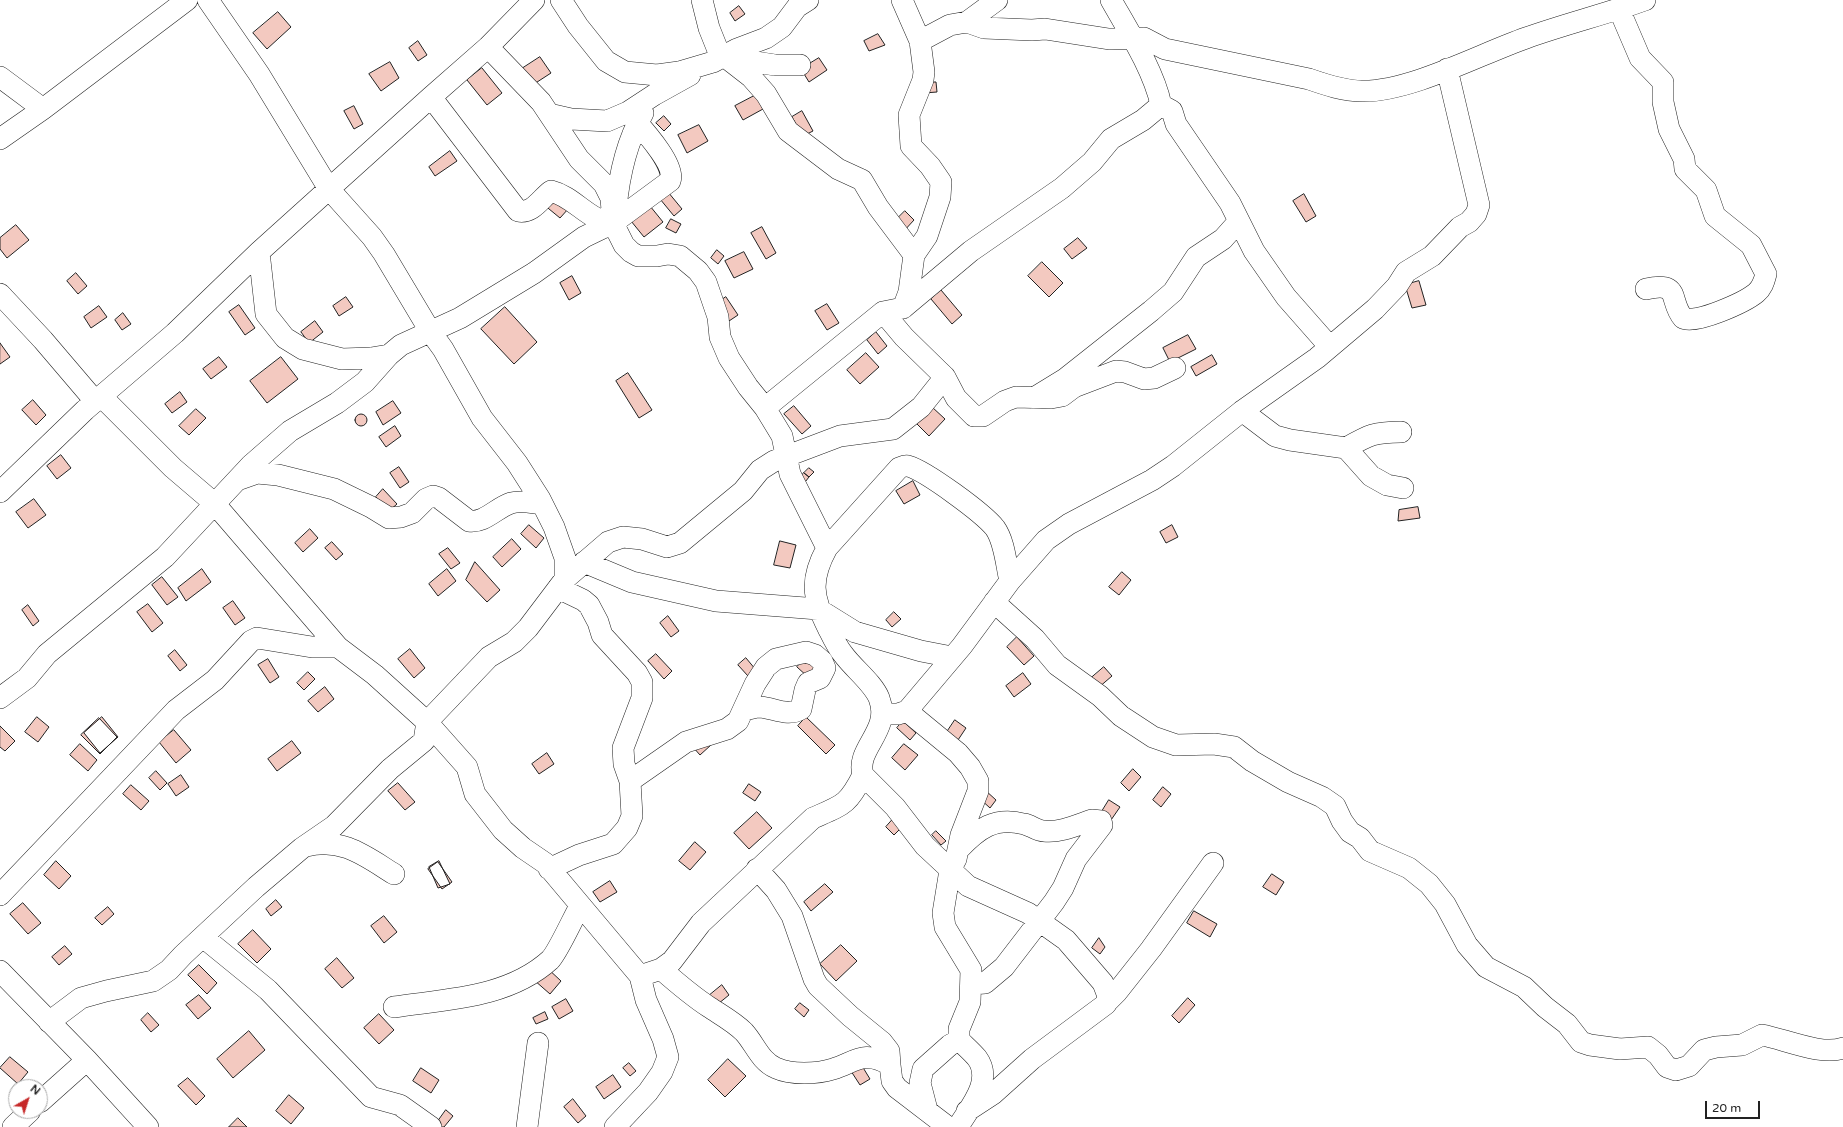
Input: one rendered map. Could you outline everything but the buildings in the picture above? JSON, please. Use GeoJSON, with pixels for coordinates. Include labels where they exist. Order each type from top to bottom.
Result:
{"type":"FeatureCollection","features":[{"type":"Feature","properties":{"kind":"street"},"geometry":{"type":"LineString","coordinates":[[0,139],[43,109],[187,0]]}},
{"type":"Feature","properties":{"kind":"street"},"geometry":{"type":"LineString","coordinates":[[208,0],[259,74],[329,189],[372,236],[423,331],[443,349],[482,418],[517,464],[542,504],[554,527],[565,558],[562,583]]}},
{"type":"Feature","properties":{"kind":"street"},"geometry":{"type":"LineString","coordinates":[[0,492],[98,399],[174,333],[259,252],[488,47],[534,0]]}},
{"type":"Feature","properties":{"kind":"street"},"geometry":{"type":"LineString","coordinates":[[561,0],[593,47],[606,61],[625,72],[658,75],[679,72],[719,59],[775,66],[800,65]]}},
{"type":"Feature","properties":{"kind":"street"},"geometry":{"type":"LineString","coordinates":[[702,0],[719,59],[751,77],[766,94],[788,131],[838,170],[862,180],[878,207],[914,255]]}},
{"type":"Feature","properties":{"kind":"street"},"geometry":{"type":"LineString","coordinates":[[613,223],[616,213],[620,168],[633,118],[654,95],[737,49],[775,33],[797,7],[808,0]]}},
{"type":"Feature","properties":{"kind":"street"},"geometry":{"type":"LineString","coordinates":[[902,0],[920,41],[924,72],[923,80],[909,115],[911,146],[930,166],[941,182],[940,197],[927,236],[914,255],[909,292],[903,308]]}},
{"type":"Feature","properties":{"kind":"street"},"geometry":{"type":"LineString","coordinates":[[920,41],[950,25],[968,22],[997,0]]}},
{"type":"Feature","properties":{"kind":"street"},"geometry":{"type":"LineString","coordinates":[[1111,0],[1133,38],[1159,93],[1161,105]]}},
{"type":"Feature","properties":{"kind":"street"},"geometry":{"type":"LineString","coordinates":[[968,22],[984,28],[1032,30],[1045,29],[1108,39],[1144,38],[1165,49],[1192,56],[1309,79],[1331,87],[1362,91],[1381,90],[1415,81],[1527,38],[1645,0]]}},
{"type":"Feature","properties":{"kind":"street"},"geometry":{"type":"LineString","coordinates":[[1619,9],[1640,58],[1663,82],[1663,102],[1669,130],[1684,159],[1686,169],[1706,190],[1715,216],[1750,245],[1766,274],[1763,285],[1755,294],[1701,319],[1690,320],[1684,318],[1674,294],[1668,289],[1661,286],[1646,289]]}},
{"type":"Feature","properties":{"kind":"street"},"geometry":{"type":"LineString","coordinates":[[488,47],[541,102],[579,159],[604,184],[611,198],[613,223],[624,245],[638,256],[657,256],[668,254],[680,256],[698,271],[706,282],[718,317],[720,337],[729,358],[748,387],[766,408],[782,436],[790,474],[827,548]]}},
{"type":"Feature","properties":{"kind":"street"},"geometry":{"type":"LineString","coordinates":[[883,714],[898,714],[907,711],[952,657],[1010,581],[1046,540],[1063,528],[1152,480],[1173,466],[1242,410],[1330,347],[1375,309],[1397,286],[1406,272],[1432,256],[1460,226],[1469,222],[1476,214],[1479,204],[1476,189],[1447,69]]}},
{"type":"Feature","properties":{"kind":"street"},"geometry":{"type":"LineString","coordinates":[[0,77],[43,109]]}},
{"type":"Feature","properties":{"kind":"street"},"geometry":{"type":"LineString","coordinates":[[431,97],[518,211],[524,212],[530,209],[551,191],[564,196],[595,219],[603,223],[613,223]]}},
{"type":"Feature","properties":{"kind":"street"},"geometry":{"type":"LineString","coordinates":[[1161,105],[1172,111],[1176,124],[1230,203],[1252,246],[1286,297],[1330,347]]}},
{"type":"Feature","properties":{"kind":"street"},"geometry":{"type":"LineString","coordinates":[[766,408],[883,312],[903,308],[971,251],[1062,188],[1092,162],[1111,139],[1127,128],[1143,120],[1161,105]]}},
{"type":"Feature","properties":{"kind":"street"},"geometry":{"type":"LineString","coordinates":[[549,114],[572,119],[607,121],[633,118]]}},
{"type":"Feature","properties":{"kind":"street"},"geometry":{"type":"LineString","coordinates":[[0,698],[27,678],[47,654],[165,557],[251,465],[290,431],[337,403],[365,382],[389,354],[423,331],[460,318],[534,273],[584,237],[613,223],[670,181],[671,177],[668,166],[659,150],[633,118]]}},
{"type":"Feature","properties":{"kind":"street"},"geometry":{"type":"LineString","coordinates":[[1034,398],[1065,379],[1151,311],[1173,292],[1196,257],[1223,239],[1239,221]]}},
{"type":"Feature","properties":{"kind":"street"},"geometry":{"type":"LineString","coordinates":[[1223,239],[1252,246]]}},
{"type":"Feature","properties":{"kind":"street"},"geometry":{"type":"LineString","coordinates":[[259,252],[266,314],[285,338],[303,349],[342,359],[371,358],[389,354]]}},
{"type":"Feature","properties":{"kind":"street"},"geometry":{"type":"LineString","coordinates":[[0,294],[98,399],[173,468],[214,503],[338,647],[375,675],[427,722],[467,767],[475,794],[504,830],[549,869],[640,976],[646,1000],[663,1039],[668,1057],[662,1072],[648,1092],[616,1127]]}},
{"type":"Feature","properties":{"kind":"street"},"geometry":{"type":"LineString","coordinates":[[883,312],[904,337],[945,377],[956,398],[974,416],[983,416],[1005,401],[1016,397],[1051,398],[1062,396],[1074,386],[1116,371],[1125,372],[1144,379],[1154,378],[1175,368]]}},
{"type":"Feature","properties":{"kind":"street"},"geometry":{"type":"LineString","coordinates":[[49,1022],[81,998],[154,981],[170,970],[256,886],[304,847],[334,826],[390,770],[424,741],[427,722],[489,657],[514,642],[528,628],[562,583],[608,542],[623,537],[642,539],[667,548],[680,543],[743,491],[760,470],[787,455],[840,436],[893,429],[921,407],[945,377]]}},
{"type":"Feature","properties":{"kind":"street"},"geometry":{"type":"LineString","coordinates":[[1242,410],[1275,436],[1290,440],[1346,448],[1372,476],[1387,485],[1403,488]]}},
{"type":"Feature","properties":{"kind":"street"},"geometry":{"type":"LineString","coordinates":[[1346,448],[1364,437],[1380,432],[1401,432]]}},
{"type":"Feature","properties":{"kind":"street"},"geometry":{"type":"LineString","coordinates":[[1010,581],[996,529],[984,516],[964,501],[908,466],[899,468],[827,548],[819,563],[815,588],[818,609],[842,654],[861,673],[879,698],[883,714],[880,728],[863,761],[861,768],[863,775],[895,807],[925,846],[968,886],[1028,913],[1066,940],[1103,982],[1108,996],[1108,1001]]}},
{"type":"Feature","properties":{"kind":"street"},"geometry":{"type":"LineString","coordinates":[[237,480],[257,473],[278,475],[334,489],[371,507],[389,518],[401,517],[412,513],[426,499],[433,496],[439,498],[469,521],[474,522],[485,518],[499,508],[513,502],[542,504]]}},
{"type":"Feature","properties":{"kind":"street"},"geometry":{"type":"LineString","coordinates":[[584,562],[632,582],[716,601],[818,609],[855,632],[921,651],[952,657]]}},
{"type":"Feature","properties":{"kind":"street"},"geometry":{"type":"LineString","coordinates":[[549,869],[579,855],[613,844],[627,828],[632,816],[630,781],[624,764],[623,748],[642,698],[642,682],[637,673],[602,635],[598,622],[588,605],[562,583]]}},
{"type":"Feature","properties":{"kind":"street"},"geometry":{"type":"LineString","coordinates":[[994,602],[1035,639],[1057,665],[1100,696],[1121,716],[1153,737],[1176,745],[1214,744],[1234,747],[1252,761],[1282,779],[1322,797],[1335,806],[1342,821],[1350,832],[1360,838],[1370,851],[1409,868],[1429,884],[1445,904],[1467,945],[1486,967],[1524,987],[1545,1008],[1567,1024],[1581,1042],[1590,1045],[1620,1049],[1648,1047],[1658,1055],[1667,1067],[1676,1070],[1689,1066],[1704,1050],[1716,1047],[1742,1046],[1762,1035],[1818,1049],[1838,1050],[1843,1048]]}},
{"type":"Feature","properties":{"kind":"street"},"geometry":{"type":"LineString","coordinates":[[0,895],[176,710],[216,680],[251,641],[257,638],[312,647],[338,647]]}},
{"type":"Feature","properties":{"kind":"street"},"geometry":{"type":"LineString","coordinates":[[630,781],[686,742],[727,729],[738,721],[744,710]]}},
{"type":"Feature","properties":{"kind":"street"},"geometry":{"type":"LineString","coordinates":[[907,711],[958,753],[970,767],[978,781],[978,791],[962,834],[959,849],[950,870],[943,913],[945,928],[971,970],[972,984],[970,1002],[959,1029],[959,1040],[977,1059],[982,1075],[980,1092],[963,1119]]}},
{"type":"Feature","properties":{"kind":"street"},"geometry":{"type":"LineString","coordinates":[[640,976],[661,969],[672,961],[701,923],[813,818],[845,804],[853,794],[863,775]]}},
{"type":"Feature","properties":{"kind":"street"},"geometry":{"type":"LineString","coordinates":[[959,849],[983,827],[995,822],[1010,821],[1025,824],[1043,832],[1058,831],[1092,820],[1101,821],[1102,828],[1076,859],[1063,888],[1004,967],[985,983],[972,984]]}},
{"type":"Feature","properties":{"kind":"street"},"geometry":{"type":"LineString","coordinates":[[304,847],[320,843],[350,848],[394,874]]}},
{"type":"Feature","properties":{"kind":"street"},"geometry":{"type":"LineString","coordinates":[[963,1119],[1032,1059],[1100,1009],[1117,992],[1151,949],[1213,863]]}},
{"type":"Feature","properties":{"kind":"street"},"geometry":{"type":"LineString","coordinates":[[757,869],[776,890],[792,916],[814,979],[825,994],[882,1042],[889,1052],[892,1080],[897,1088],[948,1127]]}},
{"type":"Feature","properties":{"kind":"street"},"geometry":{"type":"LineString","coordinates":[[394,1007],[478,995],[511,984],[551,959],[580,906]]}},
{"type":"Feature","properties":{"kind":"street"},"geometry":{"type":"LineString","coordinates":[[203,937],[268,990],[371,1097],[400,1104],[431,1127]]}},
{"type":"Feature","properties":{"kind":"street"},"geometry":{"type":"LineString","coordinates":[[661,969],[687,992],[736,1025],[745,1033],[762,1058],[776,1069],[810,1074],[833,1069],[856,1059],[868,1058],[880,1059],[890,1065]]}},
{"type":"Feature","properties":{"kind":"street"},"geometry":{"type":"LineString","coordinates":[[0,971],[86,1060],[137,1123]]}},
{"type":"Feature","properties":{"kind":"street"},"geometry":{"type":"LineString","coordinates":[[927,1110],[920,1083],[923,1069],[950,1045],[959,1040]]}},
{"type":"Feature","properties":{"kind":"street"},"geometry":{"type":"LineString","coordinates":[[527,1127],[538,1043]]}},
{"type":"Feature","properties":{"kind":"street"},"geometry":{"type":"LineString","coordinates":[[48,1095],[86,1060]]}},
{"type":"Feature","properties":{"kind":"street"},"geometry":{"type":"LineString","coordinates":[[13,1127],[22,1119]]}}]}
